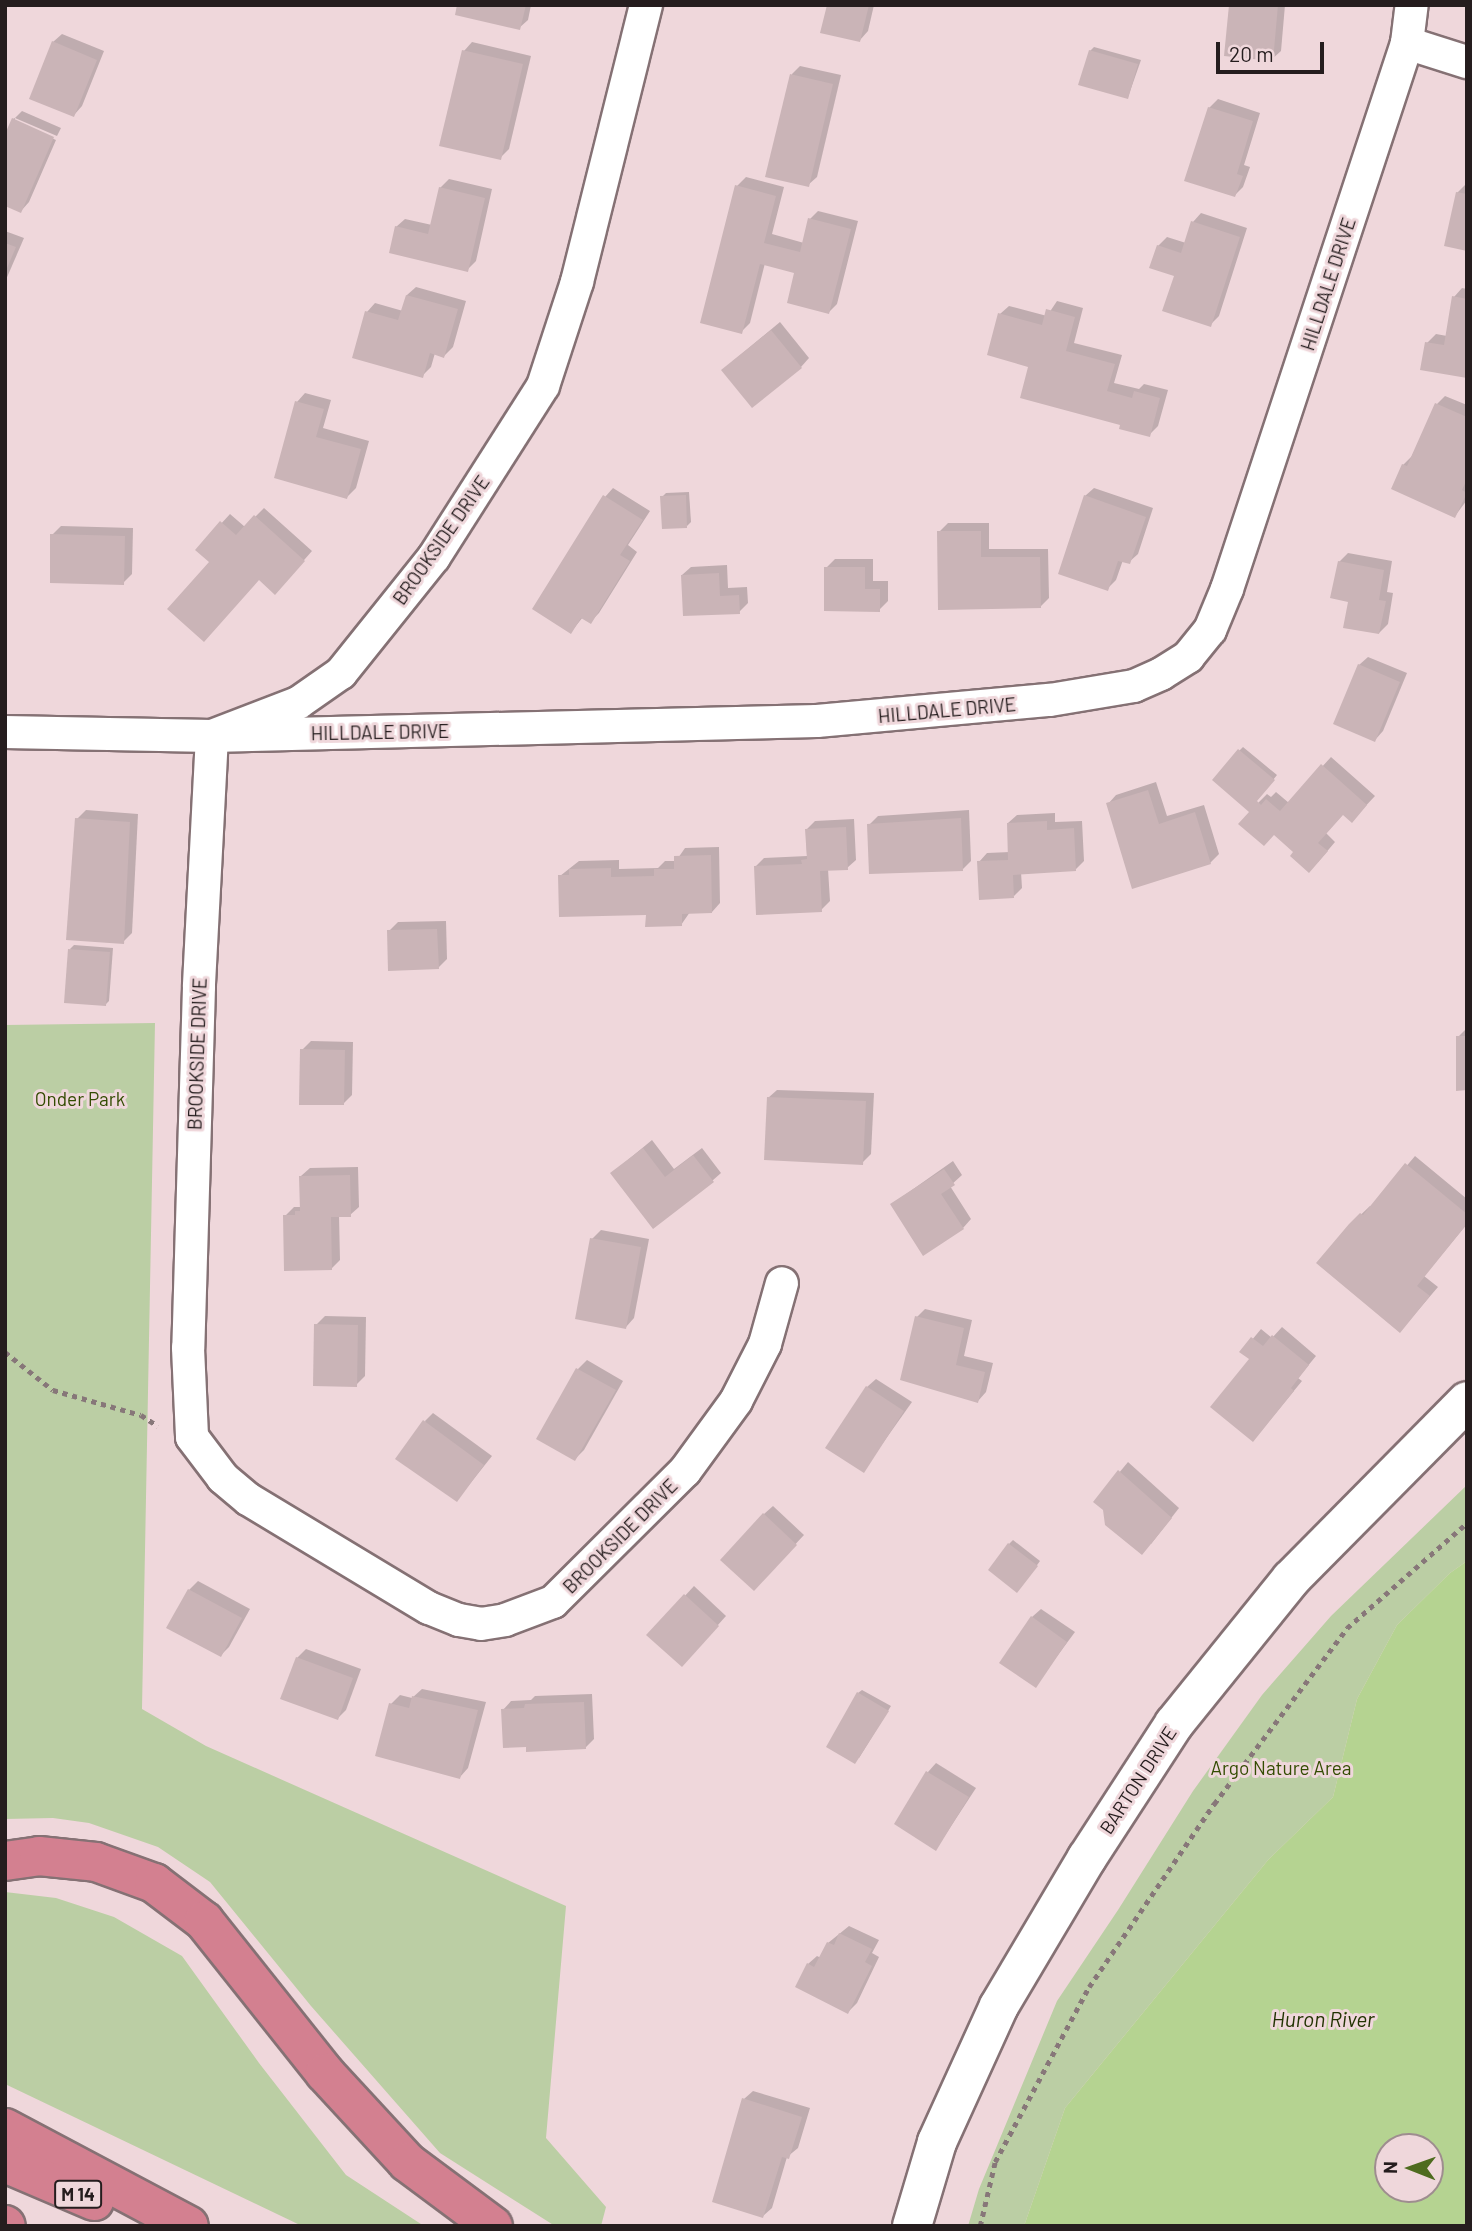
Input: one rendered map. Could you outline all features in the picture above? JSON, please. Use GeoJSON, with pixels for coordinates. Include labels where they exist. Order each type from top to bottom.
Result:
{"type":"FeatureCollection","features":[{"type":"Feature","properties":{"kind":"highway"},"geometry":{"type":"LineString","coordinates":[[5,1861],[40,1856],[96,1862],[154,1883],[204,1921],[325,2073],[407,2162],[494,2226]]}},
{"type":"Feature","properties":{"kind":"highway"},"geometry":{"type":"LineString","coordinates":[[5,2128],[190,2226]]}},
{"type":"Feature","properties":{"kind":"highway","name":"M 14"},"geometry":{"type":"LineString","coordinates":[[5,2163],[151,2226]]}},
{"type":"Feature","properties":{"kind":"main road","name":"BARTON DRIVE"},"geometry":{"type":"LineString","coordinates":[[912,2226],[937,2142],[999,2006],[1087,1858],[1174,1724],[1292,1579],[1467,1401]]}},
{"type":"Feature","properties":{"kind":"street","name":"BROOKSIDE DRIVE"},"geometry":{"type":"LineString","coordinates":[[646,5],[577,282],[543,386],[434,557],[341,673],[298,703],[212,736],[198,1000],[188,1348],[192,1437],[205,1458],[248,1499],[429,1608],[470,1622],[505,1620],[553,1602],[685,1471],[736,1401],[765,1344],[782,1283]]}},
{"type":"Feature","properties":{"kind":"street","name":"HILLDALE DRIVE"},"geometry":{"type":"LineString","coordinates":[[5,732],[212,736],[817,721],[1050,700],[1134,686],[1161,674],[1188,657],[1210,630],[1227,589],[1407,43],[1412,5]]}},
{"type":"Feature","properties":{"kind":"street"},"geometry":{"type":"LineString","coordinates":[[1407,43],[1467,62]]}},
{"type":"Feature","properties":{"kind":"path"},"geometry":{"type":"LineString","coordinates":[[5,1352],[53,1391],[141,1415],[205,1458]]}},
{"type":"Feature","properties":{"kind":"path"},"geometry":{"type":"LineString","coordinates":[[980,2226],[995,2162],[1076,2010],[1214,1804],[1347,1628],[1467,1523]]}},
{"type":"Feature","properties":{"kind":"green space","name":"Onder Park"},"geometry":{"type":"Polygon","coordinates":[[[155,1023],[142,1709],[206,1746],[566,1906],[546,2138],[606,2207],[601,2226],[555,2226],[440,2153],[311,2006],[210,1882],[158,1847],[89,1823],[53,1818],[5,1819],[5,1025],[155,1023]]]}},
{"type":"Feature","properties":{"kind":"green space","name":"Argo Nature Area"},"geometry":{"type":"Polygon","coordinates":[[[1467,1485],[1467,1561],[1450,1573],[1397,1625],[1357,1699],[1333,1797],[1268,1860],[1065,2108],[1024,2226],[968,2226],[979,2189],[1057,2001],[1193,1791],[1262,1695],[1331,1616],[1467,1485]]]}},
{"type":"Feature","properties":{"kind":"green space"},"geometry":{"type":"Polygon","coordinates":[[[5,1892],[56,1898],[114,1917],[182,1956],[259,2063],[346,2175],[424,2226],[302,2226],[5,2084],[5,1892]]]}},
{"type":"Feature","properties":{"kind":"water","name":"Huron River"},"geometry":{"type":"Polygon","coordinates":[[[1467,1561],[1467,2226],[1024,2226],[1065,2108],[1268,1860],[1333,1797],[1357,1699],[1397,1625],[1450,1573],[1467,1561]]]}},
{"type":"Feature","properties":{"kind":"building"},"geometry":{"type":"Polygon","coordinates":[[[457,5],[526,5],[520,30],[455,15],[457,5]]]}},
{"type":"Feature","properties":{"kind":"building"},"geometry":{"type":"Polygon","coordinates":[[[827,5],[869,5],[860,42],[820,33],[827,5]]]}},
{"type":"Feature","properties":{"kind":"building"},"geometry":{"type":"Polygon","coordinates":[[[1229,5],[1278,5],[1273,61],[1224,56],[1229,5]]]}},
{"type":"Feature","properties":{"kind":"building"},"geometry":{"type":"Polygon","coordinates":[[[52,41],[97,60],[74,117],[29,99],[52,41]]]}},
{"type":"Feature","properties":{"kind":"building"},"geometry":{"type":"Polygon","coordinates":[[[462,50],[523,64],[501,160],[439,146],[462,50]]]}},
{"type":"Feature","properties":{"kind":"building"},"geometry":{"type":"Polygon","coordinates":[[[1089,50],[1138,64],[1128,99],[1078,85],[1089,50]]]}},
{"type":"Feature","properties":{"kind":"building"},"geometry":{"type":"Polygon","coordinates":[[[790,74],[833,84],[809,187],[765,177],[790,74]]]}},
{"type":"Feature","properties":{"kind":"building"},"geometry":{"type":"Polygon","coordinates":[[[1208,107],[1253,121],[1237,174],[1243,176],[1235,197],[1184,181],[1208,107]]]}},
{"type":"Feature","properties":{"kind":"building"},"geometry":{"type":"Polygon","coordinates":[[[12,118],[54,137],[21,213],[5,206],[5,134],[12,118]]]}},
{"type":"Feature","properties":{"kind":"building"},"geometry":{"type":"Polygon","coordinates":[[[735,185],[776,196],[764,243],[800,252],[808,218],[851,229],[829,314],[787,303],[794,273],[760,264],[742,334],[700,323],[735,185]]]}},
{"type":"Feature","properties":{"kind":"building"},"geometry":{"type":"Polygon","coordinates":[[[439,187],[485,198],[468,272],[389,253],[395,226],[428,234],[439,187]]]}},
{"type":"Feature","properties":{"kind":"building"},"geometry":{"type":"Polygon","coordinates":[[[1456,192],[1467,194],[1467,251],[1444,246],[1456,192]]]}},
{"type":"Feature","properties":{"kind":"building"},"geometry":{"type":"Polygon","coordinates":[[[1191,221],[1240,237],[1211,327],[1162,311],[1174,276],[1149,268],[1157,245],[1181,253],[1191,221]]]}},
{"type":"Feature","properties":{"kind":"building"},"geometry":{"type":"Polygon","coordinates":[[[5,243],[16,247],[5,273],[5,243]]]}},
{"type":"Feature","properties":{"kind":"building"},"geometry":{"type":"Polygon","coordinates":[[[406,295],[458,309],[444,358],[430,353],[423,378],[352,358],[365,311],[398,320],[406,295]]]}},
{"type":"Feature","properties":{"kind":"building"},"geometry":{"type":"Polygon","coordinates":[[[1452,296],[1467,299],[1467,378],[1420,370],[1425,342],[1444,345],[1452,296]]]}},
{"type":"Feature","properties":{"kind":"building"},"geometry":{"type":"Polygon","coordinates":[[[1046,309],[1075,317],[1066,351],[1115,364],[1107,391],[1132,398],[1134,391],[1160,398],[1150,437],[1119,429],[1120,425],[1020,398],[1028,367],[987,355],[998,313],[1042,325],[1046,309]]]}},
{"type":"Feature","properties":{"kind":"building"},"geometry":{"type":"Polygon","coordinates":[[[771,330],[802,368],[752,408],[721,370],[771,330]]]}},
{"type":"Feature","properties":{"kind":"building"},"geometry":{"type":"Polygon","coordinates":[[[295,401],[324,409],[316,437],[361,449],[347,499],[274,478],[295,401]]]}},
{"type":"Feature","properties":{"kind":"building"},"geometry":{"type":"Polygon","coordinates":[[[1435,403],[1467,417],[1467,479],[1462,490],[1467,493],[1455,518],[1391,489],[1402,464],[1407,466],[1435,403]]]}},
{"type":"Feature","properties":{"kind":"building"},"geometry":{"type":"Polygon","coordinates":[[[603,495],[643,520],[620,555],[630,561],[591,624],[581,618],[571,634],[532,609],[603,495]]]}},
{"type":"Feature","properties":{"kind":"building"},"geometry":{"type":"Polygon","coordinates":[[[686,495],[687,528],[662,529],[660,496],[686,495]]]}},
{"type":"Feature","properties":{"kind":"building"},"geometry":{"type":"Polygon","coordinates":[[[1084,495],[1146,517],[1130,564],[1118,561],[1108,591],[1058,574],[1084,495]]]}},
{"type":"Feature","properties":{"kind":"building"},"geometry":{"type":"Polygon","coordinates":[[[254,515],[305,561],[275,595],[259,580],[204,642],[167,609],[209,562],[195,550],[220,521],[236,535],[254,515]]]}},
{"type":"Feature","properties":{"kind":"building"},"geometry":{"type":"Polygon","coordinates":[[[937,531],[981,531],[981,557],[1040,557],[1041,608],[938,610],[937,531]]]}},
{"type":"Feature","properties":{"kind":"building"},"geometry":{"type":"Polygon","coordinates":[[[50,534],[125,536],[124,585],[50,583],[50,534]]]}},
{"type":"Feature","properties":{"kind":"building"},"geometry":{"type":"Polygon","coordinates":[[[1338,561],[1384,570],[1379,600],[1386,601],[1379,634],[1343,628],[1348,602],[1330,598],[1338,561]]]}},
{"type":"Feature","properties":{"kind":"building"},"geometry":{"type":"Polygon","coordinates":[[[824,567],[865,567],[865,589],[880,589],[880,612],[824,611],[824,567]]]}},
{"type":"Feature","properties":{"kind":"building"},"geometry":{"type":"Polygon","coordinates":[[[719,573],[720,596],[739,595],[740,614],[683,616],[681,575],[719,573]]]}},
{"type":"Feature","properties":{"kind":"building"},"geometry":{"type":"Polygon","coordinates":[[[1358,664],[1400,682],[1375,742],[1333,724],[1358,664]]]}},
{"type":"Feature","properties":{"kind":"building"},"geometry":{"type":"Polygon","coordinates":[[[1238,749],[1275,780],[1257,801],[1261,805],[1266,799],[1280,811],[1321,764],[1367,805],[1352,823],[1343,815],[1318,843],[1328,851],[1309,873],[1290,856],[1293,852],[1274,835],[1264,846],[1238,824],[1249,812],[1212,780],[1238,749]]]}},
{"type":"Feature","properties":{"kind":"building"},"geometry":{"type":"Polygon","coordinates":[[[1148,790],[1159,824],[1195,812],[1211,864],[1132,889],[1106,803],[1148,790]]]}},
{"type":"Feature","properties":{"kind":"building"},"geometry":{"type":"Polygon","coordinates":[[[75,818],[130,822],[124,944],[66,940],[75,818]]]}},
{"type":"Feature","properties":{"kind":"building"},"geometry":{"type":"Polygon","coordinates":[[[961,818],[963,871],[869,874],[867,824],[961,818]]]}},
{"type":"Feature","properties":{"kind":"building"},"geometry":{"type":"Polygon","coordinates":[[[1047,821],[1047,830],[1074,828],[1076,871],[1013,875],[1014,898],[979,900],[977,861],[1008,860],[1007,823],[1047,821]]]}},
{"type":"Feature","properties":{"kind":"building"},"geometry":{"type":"Polygon","coordinates":[[[846,827],[848,870],[820,871],[822,912],[756,915],[754,866],[802,864],[801,860],[807,859],[805,829],[846,827]]]}},
{"type":"Feature","properties":{"kind":"building"},"geometry":{"type":"Polygon","coordinates":[[[711,855],[712,913],[682,914],[682,926],[645,927],[646,915],[559,917],[558,875],[569,875],[569,869],[611,868],[611,877],[654,876],[654,869],[674,869],[674,856],[711,855]]]}},
{"type":"Feature","properties":{"kind":"building"},"geometry":{"type":"Polygon","coordinates":[[[437,929],[439,969],[388,971],[387,930],[437,929]]]}},
{"type":"Feature","properties":{"kind":"building"},"geometry":{"type":"Polygon","coordinates":[[[68,949],[110,952],[106,1006],[64,1003],[68,949]]]}},
{"type":"Feature","properties":{"kind":"building"},"geometry":{"type":"Polygon","coordinates":[[[1456,1036],[1467,1036],[1467,1090],[1456,1091],[1456,1036]]]}},
{"type":"Feature","properties":{"kind":"building"},"geometry":{"type":"Polygon","coordinates":[[[300,1049],[345,1050],[344,1105],[299,1105],[300,1049]]]}},
{"type":"Feature","properties":{"kind":"building"},"geometry":{"type":"Polygon","coordinates":[[[767,1097],[866,1101],[863,1165],[764,1160],[767,1097]]]}},
{"type":"Feature","properties":{"kind":"building"},"geometry":{"type":"Polygon","coordinates":[[[643,1148],[665,1177],[693,1155],[714,1182],[653,1229],[610,1173],[643,1148]]]}},
{"type":"Feature","properties":{"kind":"building"},"geometry":{"type":"Polygon","coordinates":[[[1405,1163],[1467,1214],[1467,1224],[1417,1286],[1430,1296],[1400,1333],[1316,1263],[1349,1224],[1360,1213],[1363,1215],[1405,1163]]]}},
{"type":"Feature","properties":{"kind":"building"},"geometry":{"type":"Polygon","coordinates":[[[944,1169],[955,1185],[941,1194],[964,1229],[923,1256],[890,1204],[944,1169]]]}},
{"type":"Feature","properties":{"kind":"building"},"geometry":{"type":"Polygon","coordinates":[[[350,1175],[351,1217],[331,1217],[332,1270],[284,1271],[283,1215],[295,1215],[295,1211],[300,1211],[299,1176],[350,1175]]]}},
{"type":"Feature","properties":{"kind":"building"},"geometry":{"type":"Polygon","coordinates":[[[590,1238],[641,1247],[626,1329],[575,1319],[590,1238]]]}},
{"type":"Feature","properties":{"kind":"building"},"geometry":{"type":"Polygon","coordinates":[[[915,1316],[964,1328],[956,1365],[985,1372],[978,1403],[900,1380],[915,1316]]]}},
{"type":"Feature","properties":{"kind":"building"},"geometry":{"type":"Polygon","coordinates":[[[314,1324],[358,1325],[357,1387],[313,1386],[314,1324]]]}},
{"type":"Feature","properties":{"kind":"building"},"geometry":{"type":"Polygon","coordinates":[[[1272,1335],[1309,1365],[1291,1388],[1294,1391],[1253,1442],[1210,1407],[1249,1359],[1239,1352],[1251,1337],[1263,1346],[1272,1335]]]}},
{"type":"Feature","properties":{"kind":"building"},"geometry":{"type":"Polygon","coordinates":[[[576,1368],[616,1390],[575,1461],[536,1439],[576,1368]]]}},
{"type":"Feature","properties":{"kind":"building"},"geometry":{"type":"Polygon","coordinates":[[[866,1386],[904,1411],[864,1473],[825,1448],[866,1386]]]}},
{"type":"Feature","properties":{"kind":"building"},"geometry":{"type":"Polygon","coordinates":[[[423,1420],[484,1465],[457,1502],[395,1459],[423,1420]]]}},
{"type":"Feature","properties":{"kind":"building"},"geometry":{"type":"Polygon","coordinates":[[[1118,1470],[1172,1518],[1142,1555],[1105,1525],[1103,1510],[1093,1502],[1118,1470]]]}},
{"type":"Feature","properties":{"kind":"building"},"geometry":{"type":"Polygon","coordinates":[[[763,1513],[797,1545],[754,1591],[720,1560],[763,1513]]]}},
{"type":"Feature","properties":{"kind":"building"},"geometry":{"type":"Polygon","coordinates":[[[1008,1543],[1038,1566],[1017,1593],[988,1570],[1008,1543]]]}},
{"type":"Feature","properties":{"kind":"building"},"geometry":{"type":"Polygon","coordinates":[[[188,1589],[242,1618],[221,1657],[166,1628],[188,1589]]]}},
{"type":"Feature","properties":{"kind":"building"},"geometry":{"type":"Polygon","coordinates":[[[684,1594],[719,1626],[682,1667],[646,1635],[684,1594]]]}},
{"type":"Feature","properties":{"kind":"building"},"geometry":{"type":"Polygon","coordinates":[[[1031,1616],[1067,1642],[1036,1688],[999,1663],[1031,1616]]]}},
{"type":"Feature","properties":{"kind":"building"},"geometry":{"type":"Polygon","coordinates":[[[296,1657],[353,1678],[338,1720],[280,1699],[296,1657]]]}},
{"type":"Feature","properties":{"kind":"building"},"geometry":{"type":"Polygon","coordinates":[[[857,1692],[889,1711],[855,1764],[826,1747],[857,1692]]]}},
{"type":"Feature","properties":{"kind":"building"},"geometry":{"type":"Polygon","coordinates":[[[412,1696],[478,1710],[460,1779],[375,1756],[389,1703],[409,1708],[412,1696]]]}},
{"type":"Feature","properties":{"kind":"building"},"geometry":{"type":"Polygon","coordinates":[[[584,1702],[586,1749],[526,1752],[526,1747],[503,1748],[501,1709],[524,1708],[525,1704],[584,1702]]]}},
{"type":"Feature","properties":{"kind":"building"},"geometry":{"type":"Polygon","coordinates":[[[926,1771],[969,1797],[936,1851],[894,1824],[926,1771]]]}},
{"type":"Feature","properties":{"kind":"building"},"geometry":{"type":"Polygon","coordinates":[[[839,1933],[872,1949],[865,1962],[872,1966],[848,2014],[795,1987],[807,1963],[814,1967],[827,1942],[834,1945],[839,1933]]]}},
{"type":"Feature","properties":{"kind":"building"},"geometry":{"type":"Polygon","coordinates":[[[742,2098],[802,2117],[789,2159],[782,2157],[763,2218],[712,2202],[742,2098]]]}}]}
